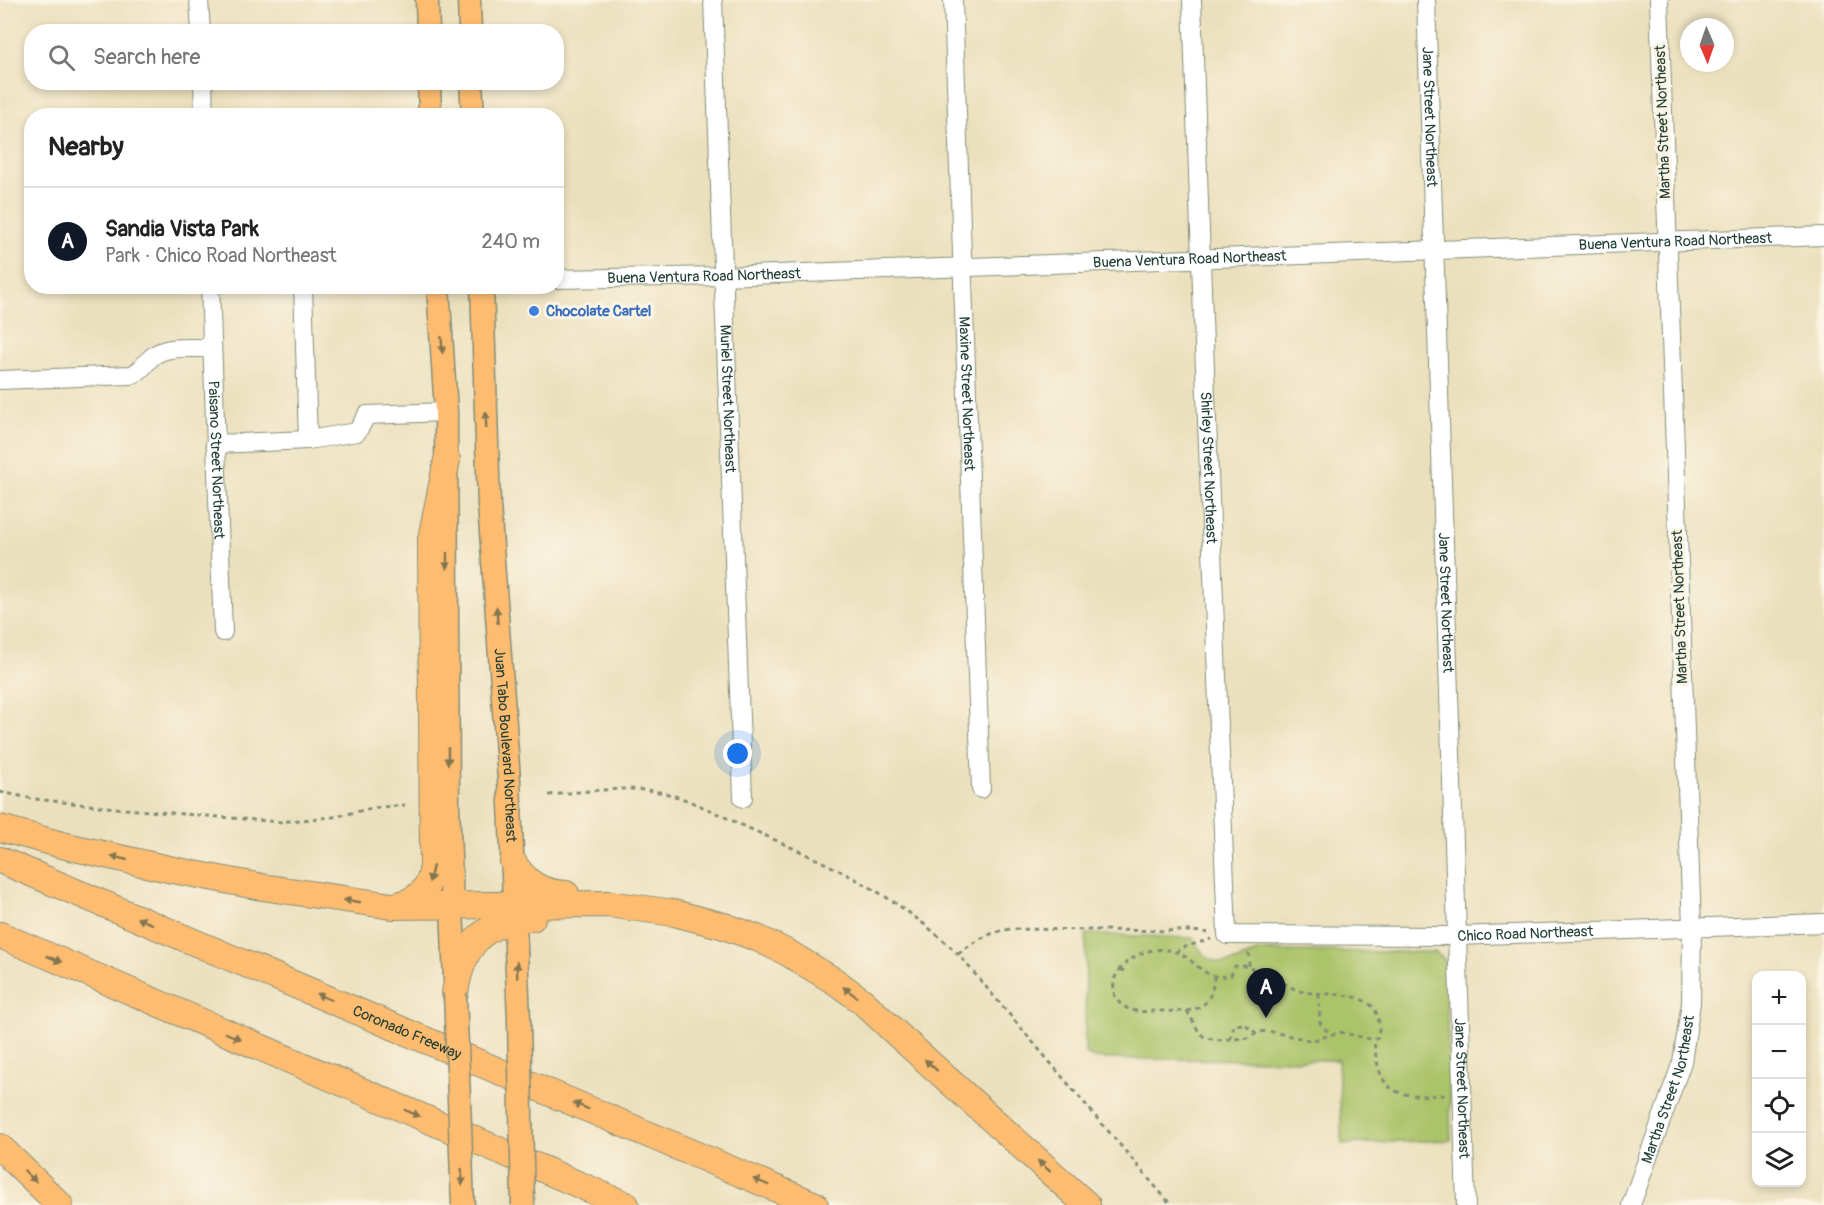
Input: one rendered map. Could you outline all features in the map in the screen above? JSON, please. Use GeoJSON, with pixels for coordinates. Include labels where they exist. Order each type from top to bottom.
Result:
{"type":"FeatureCollection","features":[{"type":"Feature","properties":{"kind":"highway"},"geometry":{"type":"LineString","coordinates":[[392,906],[413,901],[423,893],[430,880],[433,866],[431,539],[447,460]]}},
{"type":"Feature","properties":{"kind":"highway"},"geometry":{"type":"LineString","coordinates":[[0,828],[66,846],[173,870],[262,887],[392,906],[452,906],[514,912],[609,904],[674,912],[707,920],[757,938],[824,974],[874,1011],[1088,1205]]}},
{"type":"Feature","properties":{"kind":"highway","name":"Coronado Freeway"},"geometry":{"type":"LineString","coordinates":[[0,860],[814,1205]]}},
{"type":"Feature","properties":{"kind":"highway"},"geometry":{"type":"LineString","coordinates":[[513,862],[534,886],[549,892],[658,900],[732,919],[772,936],[814,958],[824,974]]}},
{"type":"Feature","properties":{"kind":"highway"},"geometry":{"type":"LineString","coordinates":[[456,993],[460,966],[473,943],[514,912]]}},
{"type":"Feature","properties":{"kind":"highway"},"geometry":{"type":"LineString","coordinates":[[0,935],[626,1205]]}},
{"type":"Feature","properties":{"kind":"highway"},"geometry":{"type":"LineString","coordinates":[[0,1146],[60,1205]]}},
{"type":"Feature","properties":{"kind":"main road"},"geometry":{"type":"LineString","coordinates":[[427,0],[428,24]]}},
{"type":"Feature","properties":{"kind":"main road"},"geometry":{"type":"LineString","coordinates":[[469,0],[470,24]]}},
{"type":"Feature","properties":{"kind":"main road"},"geometry":{"type":"LineString","coordinates":[[429,90],[430,108]]}},
{"type":"Feature","properties":{"kind":"main road"},"geometry":{"type":"LineString","coordinates":[[471,90],[472,108]]}},
{"type":"Feature","properties":{"kind":"main road"},"geometry":{"type":"LineString","coordinates":[[439,294],[447,412],[448,805],[463,1205]]}},
{"type":"Feature","properties":{"kind":"main road","name":"Juan Tabo Boulevard Northeast"},"geometry":{"type":"LineString","coordinates":[[482,294],[489,505],[509,770],[519,1020],[523,1205]]}},
{"type":"Feature","properties":{"kind":"street"},"geometry":{"type":"LineString","coordinates":[[199,0],[200,24]]}},
{"type":"Feature","properties":{"kind":"street","name":"Muriel Street Northeast"},"geometry":{"type":"LineString","coordinates":[[713,0],[743,798]]}},
{"type":"Feature","properties":{"kind":"street","name":"Maxine Street Northeast"},"geometry":{"type":"LineString","coordinates":[[953,0],[981,789]]}},
{"type":"Feature","properties":{"kind":"street","name":"Shirley Street Northeast"},"geometry":{"type":"LineString","coordinates":[[1192,0],[1227,935]]}},
{"type":"Feature","properties":{"kind":"street","name":"Jane Street Northeast"},"geometry":{"type":"LineString","coordinates":[[1426,0],[1466,1205]]}},
{"type":"Feature","properties":{"kind":"street","name":"Martha Street Northeast"},"geometry":{"type":"LineString","coordinates":[[1631,1205],[1682,1062],[1691,994],[1692,927],[1659,0]]}},
{"type":"Feature","properties":{"kind":"street"},"geometry":{"type":"LineString","coordinates":[[203,90],[204,108]]}},
{"type":"Feature","properties":{"kind":"street","name":"Buena Ventura Road Northeast"},"geometry":{"type":"LineString","coordinates":[[564,279],[723,276],[1824,236]]}},
{"type":"Feature","properties":{"kind":"street","name":"Paisano Street Northeast"},"geometry":{"type":"LineString","coordinates":[[210,294],[223,632]]}},
{"type":"Feature","properties":{"kind":"street"},"geometry":{"type":"LineString","coordinates":[[303,294],[308,440]]}},
{"type":"Feature","properties":{"kind":"street"},"geometry":{"type":"LineString","coordinates":[[0,380],[131,375],[144,368],[154,355],[165,350],[212,348]]}},
{"type":"Feature","properties":{"kind":"street"},"geometry":{"type":"LineString","coordinates":[[215,444],[308,440],[357,432],[367,415],[447,412]]}},
{"type":"Feature","properties":{"kind":"street","name":"Chico Road Northeast"},"geometry":{"type":"LineString","coordinates":[[1227,935],[1457,936],[1824,923]]}},
{"type":"Feature","properties":{"kind":"path"},"geometry":{"type":"LineString","coordinates":[[549,795],[640,790],[668,794],[854,877],[909,911],[933,929],[958,954],[1171,1205]]}},
{"type":"Feature","properties":{"kind":"path"},"geometry":{"type":"LineString","coordinates":[[0,792],[34,799],[114,808],[279,822],[333,818],[373,808],[405,805]]}},
{"type":"Feature","properties":{"kind":"path"},"geometry":{"type":"LineString","coordinates":[[958,954],[985,935],[1011,929],[1192,931],[1227,935]]}},
{"type":"Feature","properties":{"kind":"path"},"geometry":{"type":"LineString","coordinates":[[1176,952],[1189,945],[1227,935]]}},
{"type":"Feature","properties":{"kind":"path"},"geometry":{"type":"LineString","coordinates":[[1214,976],[1213,989],[1207,1002],[1196,1010],[1137,1012],[1118,1003],[1113,990],[1114,980],[1120,969],[1141,952],[1161,949],[1176,952],[1205,974],[1214,976],[1223,978],[1231,975],[1235,966],[1249,966]]}},
{"type":"Feature","properties":{"kind":"path"},"geometry":{"type":"LineString","coordinates":[[1249,953],[1249,966],[1253,971],[1270,976],[1296,990],[1319,994],[1353,995],[1367,1003],[1375,1012],[1378,1021],[1378,1037],[1374,1040]]}},
{"type":"Feature","properties":{"kind":"path"},"geometry":{"type":"LineString","coordinates":[[1120,969],[1126,972]]}},
{"type":"Feature","properties":{"kind":"path"},"geometry":{"type":"LineString","coordinates":[[1319,994],[1320,1023],[1330,1034]]}},
{"type":"Feature","properties":{"kind":"path"},"geometry":{"type":"LineString","coordinates":[[1187,1011],[1195,1029],[1203,1036],[1215,1040],[1248,1038],[1256,1034],[1275,1032],[1309,1040],[1340,1032],[1374,1040]]}},
{"type":"Feature","properties":{"kind":"path"},"geometry":{"type":"LineString","coordinates":[[1230,1039],[1234,1025],[1245,1024],[1256,1034]]}},
{"type":"Feature","properties":{"kind":"path"},"geometry":{"type":"LineString","coordinates":[[1374,1040],[1382,1076],[1389,1088],[1413,1096],[1445,1095]]}},
{"type":"Feature","properties":{"kind":"green space"},"geometry":{"type":"Polygon","coordinates":[[[1086,934],[1193,938],[1206,956],[1221,963],[1238,960],[1259,951],[1435,952],[1445,960],[1451,1140],[1342,1144],[1338,1060],[1112,1059],[1094,1058],[1085,1054],[1086,934]]]}},
{"type":"Feature","properties":{"kind":"place","name":"Chocolate Cartel"},"geometry":{"type":"Point","coordinates":[534,311]}},
{"type":"Feature","properties":{"kind":"place","name":"Sandia Vista Park"},"geometry":{"type":"Point","coordinates":[1266,1018]}}]}
